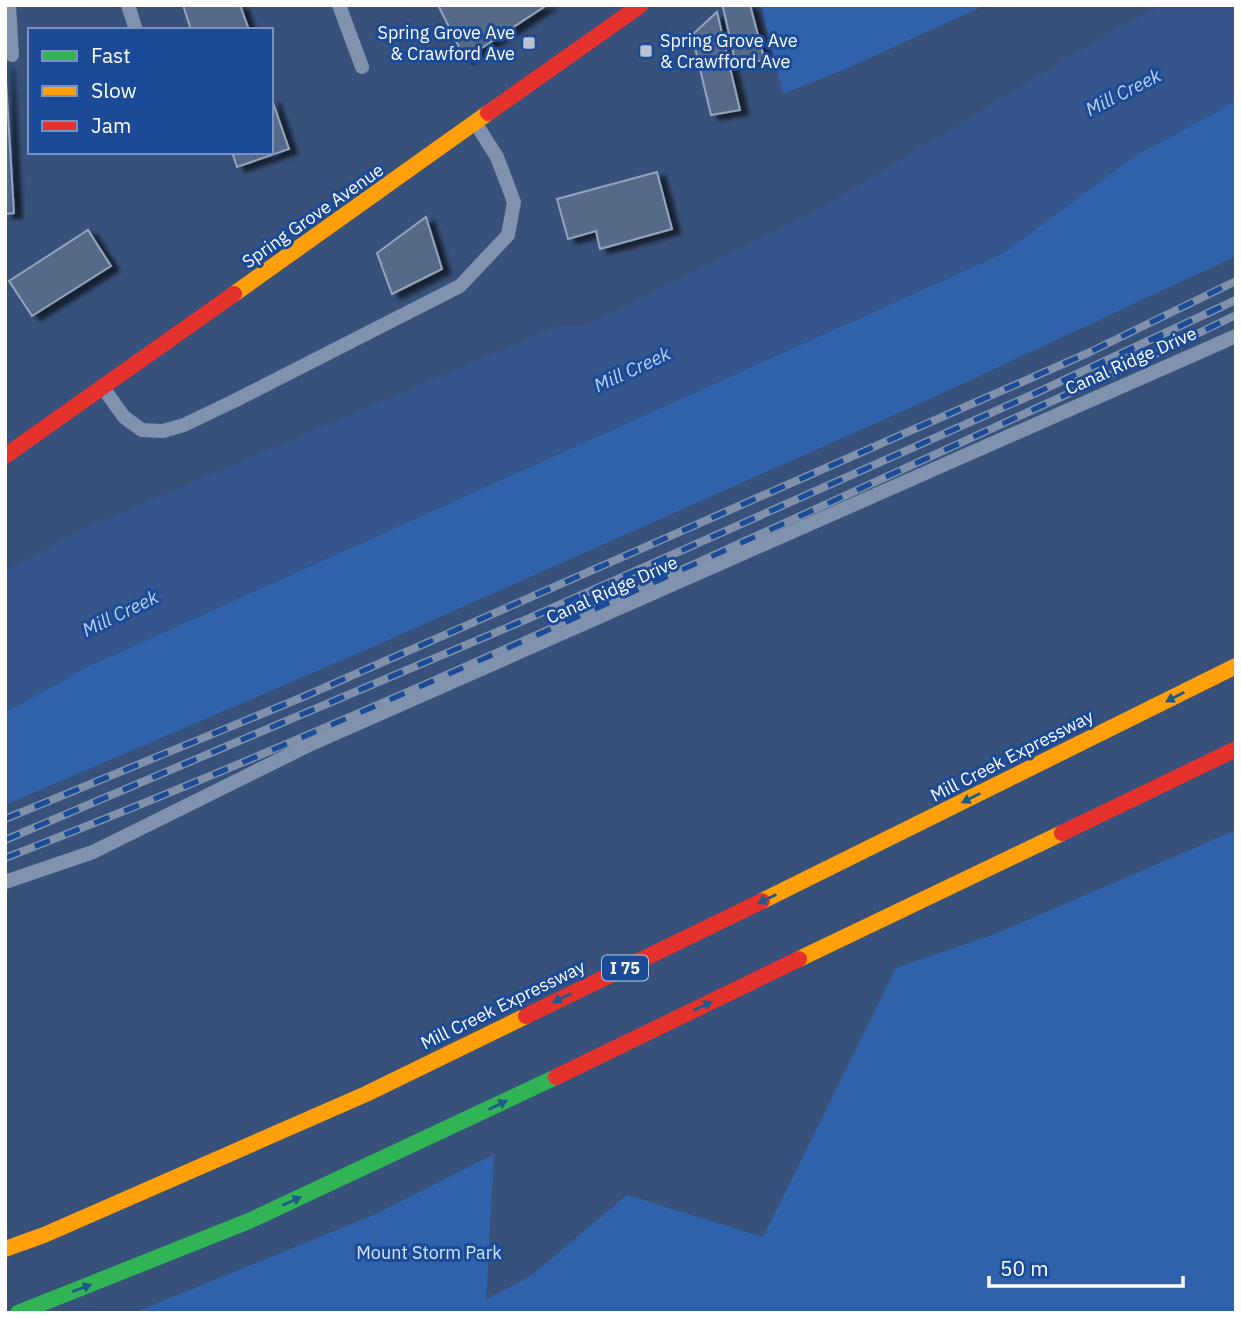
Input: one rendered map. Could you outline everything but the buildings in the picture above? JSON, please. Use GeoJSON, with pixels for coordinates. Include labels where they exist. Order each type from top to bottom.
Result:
{"type":"FeatureCollection","features":[{"type":"Feature","properties":{"kind":"main road","name":"Spring Grove Avenue"},"geometry":{"type":"LineString","coordinates":[[5,456],[641,5]]}},
{"type":"Feature","properties":{"kind":"main road","name":"Mill Creek Expressway"},"geometry":{"type":"LineString","coordinates":[[5,1249],[44,1235],[366,1094],[1236,666]]}},
{"type":"Feature","properties":{"kind":"main road"},"geometry":{"type":"LineString","coordinates":[[18,1313],[249,1221],[418,1143],[1236,748]]}},
{"type":"Feature","properties":{"kind":"lane"},"geometry":{"type":"LineString","coordinates":[[9,5],[12,55]]}},
{"type":"Feature","properties":{"kind":"lane"},"geometry":{"type":"LineString","coordinates":[[128,5],[135,28]]}},
{"type":"Feature","properties":{"kind":"lane"},"geometry":{"type":"LineString","coordinates":[[339,5],[362,67]]}},
{"type":"Feature","properties":{"kind":"lane"},"geometry":{"type":"LineString","coordinates":[[103,387],[124,417],[142,430],[163,431],[184,425],[222,407],[460,286],[508,235],[514,202],[496,156],[476,124]]}},
{"type":"Feature","properties":{"kind":"lane","name":"Canal Ridge Drive"},"geometry":{"type":"LineString","coordinates":[[5,882],[93,852],[311,744],[1236,336]]}},
{"type":"Feature","properties":{"kind":"green space"},"geometry":{"type":"Polygon","coordinates":[[[761,5],[985,5],[848,68],[783,94],[761,5]]]}},
{"type":"Feature","properties":{"kind":"green space"},"geometry":{"type":"Polygon","coordinates":[[[1236,101],[1236,256],[921,403],[368,649],[5,805],[5,713],[85,668],[1004,253],[1132,158],[1236,101]]]}},
{"type":"Feature","properties":{"kind":"green space","name":"Mount Storm Park"},"geometry":{"type":"Polygon","coordinates":[[[1236,830],[1236,1313],[133,1313],[376,1214],[494,1154],[486,1300],[532,1275],[627,1195],[763,1237],[896,968],[995,934],[1236,830]]]}},
{"type":"Feature","properties":{"kind":"water","name":"Mill Creek"},"geometry":{"type":"Polygon","coordinates":[[[1162,5],[1236,5],[1236,101],[1132,158],[1004,253],[85,668],[5,713],[5,571],[85,528],[560,325],[588,325],[825,206],[1112,31],[1162,5]]]}},
{"type":"Feature","properties":{"kind":"railway"},"geometry":{"type":"LineString","coordinates":[[5,819],[303,697],[1088,353],[1236,281]]}},
{"type":"Feature","properties":{"kind":"railway"},"geometry":{"type":"LineString","coordinates":[[5,840],[525,620],[1036,393],[1236,300]]}},
{"type":"Feature","properties":{"kind":"railway"},"geometry":{"type":"LineString","coordinates":[[5,858],[293,741],[579,616],[1236,315]]}},
{"type":"Feature","properties":{"kind":"traffic: fast"},"geometry":{"type":"LineString","coordinates":[[18,1313],[249,1221],[556,1077]]}},
{"type":"Feature","properties":{"kind":"traffic: slow"},"geometry":{"type":"LineString","coordinates":[[234,294],[488,113]]}},
{"type":"Feature","properties":{"kind":"traffic: slow"},"geometry":{"type":"LineString","coordinates":[[762,901],[1236,666]]}},
{"type":"Feature","properties":{"kind":"traffic: slow"},"geometry":{"type":"LineString","coordinates":[[799,959],[1062,833]]}},
{"type":"Feature","properties":{"kind":"traffic: slow"},"geometry":{"type":"LineString","coordinates":[[5,1249],[44,1235],[366,1094],[526,1016]]}},
{"type":"Feature","properties":{"kind":"traffic: jam"},"geometry":{"type":"LineString","coordinates":[[488,113],[641,5]]}},
{"type":"Feature","properties":{"kind":"traffic: jam"},"geometry":{"type":"LineString","coordinates":[[5,456],[234,294]]}},
{"type":"Feature","properties":{"kind":"traffic: jam"},"geometry":{"type":"LineString","coordinates":[[1062,833],[1236,749]]}},
{"type":"Feature","properties":{"kind":"traffic: jam"},"geometry":{"type":"LineString","coordinates":[[526,1016],[762,901]]}},
{"type":"Feature","properties":{"kind":"traffic: jam"},"geometry":{"type":"LineString","coordinates":[[556,1077],[799,959]]}},
{"type":"Feature","properties":{"kind":"place","name":"Spring Grove Ave & Crawford Ave"},"geometry":{"type":"Point","coordinates":[529,43]}},
{"type":"Feature","properties":{"kind":"place","name":"Spring Grove Ave & Crawfford Ave"},"geometry":{"type":"Point","coordinates":[646,51]}}]}
